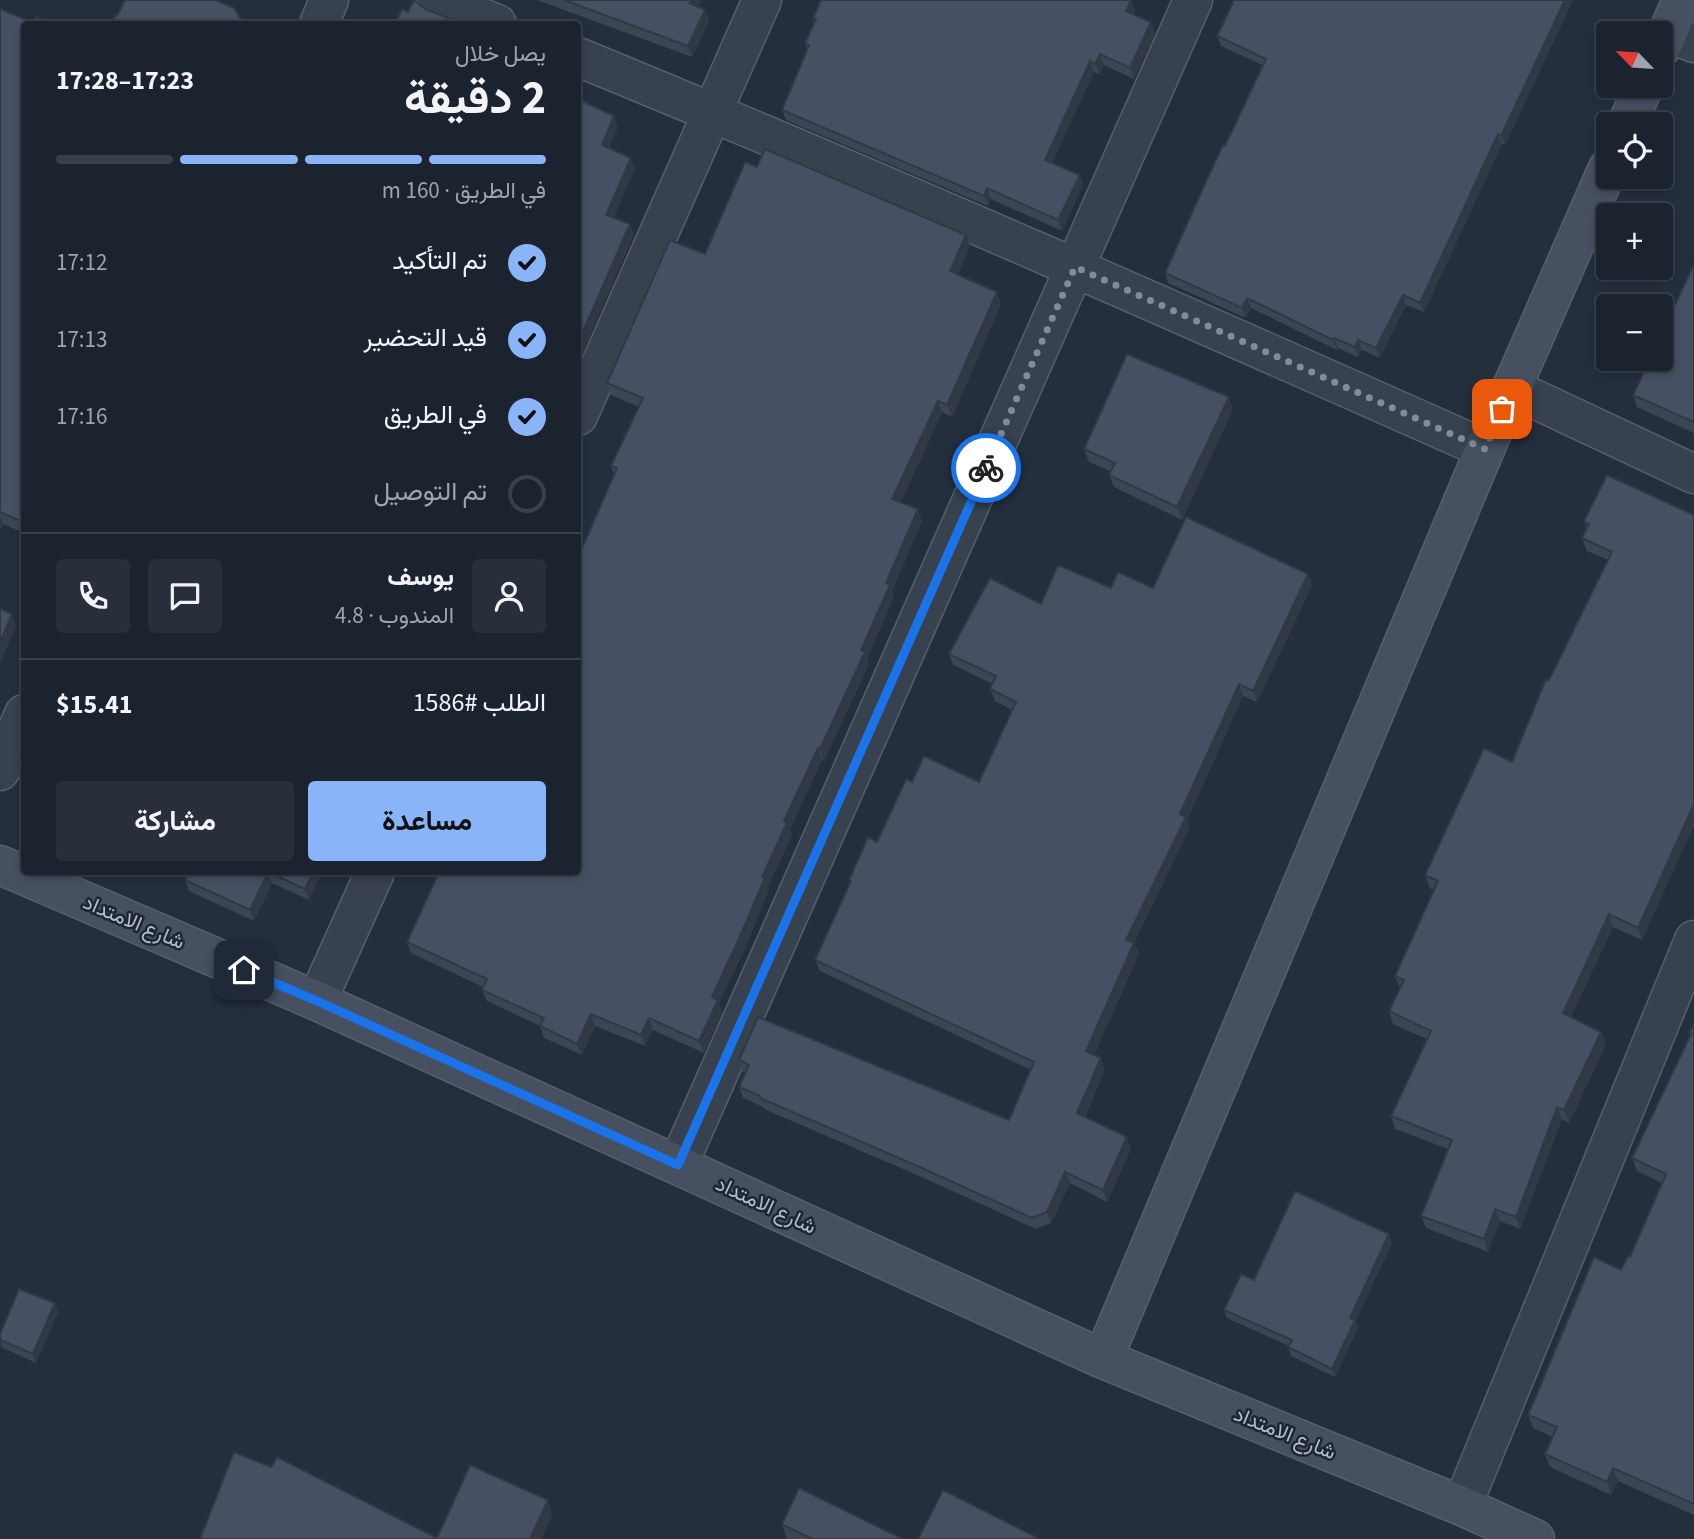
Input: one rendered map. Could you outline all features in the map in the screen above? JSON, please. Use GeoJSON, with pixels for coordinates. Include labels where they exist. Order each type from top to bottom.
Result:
{"type":"FeatureCollection","features":[{"type":"Feature","properties":{"kind":"street"},"geometry":{"type":"LineString","coordinates":[[320,21],[329,0]]}},
{"type":"Feature","properties":{"kind":"street"},"geometry":{"type":"LineString","coordinates":[[437,0],[490,21]]}},
{"type":"Feature","properties":{"kind":"street"},"geometry":{"type":"LineString","coordinates":[[581,409],[762,0]]}},
{"type":"Feature","properties":{"kind":"street"},"geometry":{"type":"LineString","coordinates":[[678,1165],[1193,0]]}},
{"type":"Feature","properties":{"kind":"street"},"geometry":{"type":"LineString","coordinates":[[581,58],[1075,267],[1485,449]]}},
{"type":"Feature","properties":{"kind":"street"},"geometry":{"type":"LineString","coordinates":[[1103,1359],[1485,449],[1599,189]]}},
{"type":"Feature","properties":{"kind":"street"},"geometry":{"type":"LineString","coordinates":[[1511,388],[1694,474]]}},
{"type":"Feature","properties":{"kind":"street"},"geometry":{"type":"LineString","coordinates":[[0,771],[21,721]]}},
{"type":"Feature","properties":{"kind":"street","name":"شارع الامتداد"},"geometry":{"type":"LineString","coordinates":[[0,864],[21,873]]}},
{"type":"Feature","properties":{"kind":"street","name":"شارع الامتداد"},"geometry":{"type":"LineString","coordinates":[[25,875],[317,1001],[1103,1359],[1462,1506],[1535,1539]]}},
{"type":"Feature","properties":{"kind":"street"},"geometry":{"type":"LineString","coordinates":[[317,1001],[374,875]]}},
{"type":"Feature","properties":{"kind":"street"},"geometry":{"type":"LineString","coordinates":[[1462,1506],[1694,940]]}},
{"type":"Feature","properties":{"kind":"building"},"geometry":{"type":"Polygon","coordinates":[[[125,0],[216,0],[234,8],[242,21],[112,21],[115,15],[117,16],[125,0]]]}},
{"type":"Feature","properties":{"kind":"building"},"geometry":{"type":"Polygon","coordinates":[[[414,0],[425,9],[455,21],[396,21],[402,9],[408,12],[414,0]]]}},
{"type":"Feature","properties":{"kind":"building"},"geometry":{"type":"Polygon","coordinates":[[[564,0],[692,0],[690,3],[705,10],[688,46],[564,0]]]}},
{"type":"Feature","properties":{"kind":"building"},"geometry":{"type":"Polygon","coordinates":[[[821,0],[1131,0],[1126,11],[1151,22],[1130,68],[1100,54],[1095,64],[1090,61],[1045,160],[1080,175],[1058,220],[987,188],[984,196],[782,110],[809,45],[805,43],[821,0]]]}},
{"type":"Feature","properties":{"kind":"building"},"geometry":{"type":"Polygon","coordinates":[[[1234,0],[1565,0],[1501,136],[1498,134],[1420,303],[1403,295],[1376,348],[1358,340],[1355,347],[1334,338],[1333,340],[1247,298],[1242,308],[1165,273],[1223,145],[1225,146],[1266,59],[1217,36],[1234,0]]]}},
{"type":"Feature","properties":{"kind":"building"},"geometry":{"type":"Polygon","coordinates":[[[0,9],[29,21],[21,21],[21,519],[20,521],[0,512],[0,9]]]}},
{"type":"Feature","properties":{"kind":"building"},"geometry":{"type":"Polygon","coordinates":[[[581,100],[614,116],[602,145],[631,158],[606,215],[630,224],[581,336],[581,100]]]}},
{"type":"Feature","properties":{"kind":"building"},"geometry":{"type":"Polygon","coordinates":[[[765,149],[966,235],[950,271],[997,292],[947,405],[938,401],[892,499],[918,509],[886,583],[890,585],[861,650],[865,652],[784,821],[787,823],[762,877],[765,878],[712,997],[718,1000],[699,1041],[649,1018],[641,1035],[591,1014],[577,1044],[540,1026],[544,1018],[482,990],[487,979],[407,942],[438,875],[581,875],[581,551],[617,468],[611,466],[643,398],[607,383],[670,240],[705,254],[745,162],[757,167],[765,149]]]}},
{"type":"Feature","properties":{"kind":"building"},"geometry":{"type":"Polygon","coordinates":[[[1694,264],[1694,422],[1633,395],[1644,371],[1673,371],[1673,309],[1694,264]]]}},
{"type":"Feature","properties":{"kind":"building"},"geometry":{"type":"Polygon","coordinates":[[[1127,354],[1229,397],[1177,507],[1109,475],[1115,463],[1084,449],[1127,354]]]}},
{"type":"Feature","properties":{"kind":"building"},"geometry":{"type":"Polygon","coordinates":[[[1607,475],[1694,515],[1694,804],[1638,928],[1609,914],[1563,1013],[1601,1032],[1564,1110],[1557,1107],[1516,1217],[1495,1209],[1484,1239],[1421,1216],[1452,1140],[1391,1116],[1431,1031],[1389,1011],[1404,980],[1395,976],[1438,881],[1425,875],[1484,748],[1512,762],[1546,679],[1549,680],[1612,552],[1582,538],[1589,524],[1584,521],[1607,475]]]}},
{"type":"Feature","properties":{"kind":"building"},"geometry":{"type":"Polygon","coordinates":[[[1186,517],[1308,574],[1253,691],[1239,684],[1180,814],[1186,817],[1126,940],[1134,943],[1086,1051],[1101,1058],[1077,1113],[1127,1137],[1103,1190],[1065,1172],[1047,1212],[1032,1218],[739,1087],[749,1065],[739,1060],[758,1017],[1009,1120],[1034,1062],[815,960],[868,837],[877,842],[906,779],[912,782],[924,756],[979,782],[1016,702],[990,689],[996,676],[949,654],[990,578],[1041,604],[1058,565],[1111,588],[1118,572],[1153,588],[1186,517]]]}},
{"type":"Feature","properties":{"kind":"building"},"geometry":{"type":"Polygon","coordinates":[[[0,609],[12,614],[0,642],[0,609]]]}},
{"type":"Feature","properties":{"kind":"building"},"geometry":{"type":"Polygon","coordinates":[[[188,875],[267,875],[250,910],[185,880],[188,875]]]}},
{"type":"Feature","properties":{"kind":"building"},"geometry":{"type":"Polygon","coordinates":[[[275,875],[312,875],[305,889],[275,875]]]}},
{"type":"Feature","properties":{"kind":"building"},"geometry":{"type":"Polygon","coordinates":[[[1694,1024],[1694,1504],[1613,1468],[1607,1482],[1545,1454],[1557,1427],[1528,1415],[1594,1257],[1621,1270],[1628,1256],[1630,1257],[1666,1174],[1632,1158],[1694,1024]]]}},
{"type":"Feature","properties":{"kind":"building"},"geometry":{"type":"Polygon","coordinates":[[[1295,1191],[1389,1234],[1350,1318],[1355,1320],[1332,1369],[1288,1347],[1292,1340],[1224,1310],[1241,1274],[1254,1280],[1295,1191]]]}},
{"type":"Feature","properties":{"kind":"building"},"geometry":{"type":"Polygon","coordinates":[[[19,1289],[55,1303],[33,1354],[0,1340],[19,1289]]]}},
{"type":"Feature","properties":{"kind":"building"},"geometry":{"type":"Polygon","coordinates":[[[234,1452],[271,1467],[277,1457],[437,1538],[470,1465],[548,1500],[530,1539],[200,1539],[234,1452]]]}},
{"type":"Feature","properties":{"kind":"building"},"geometry":{"type":"Polygon","coordinates":[[[799,1488],[903,1539],[812,1539],[782,1524],[799,1488]]]}},
{"type":"Feature","properties":{"kind":"building"},"geometry":{"type":"Polygon","coordinates":[[[943,1490],[1040,1539],[918,1539],[943,1490]]]}},
{"type":"Feature","properties":{"kind":"way so far"},"geometry":{"type":"LineString","coordinates":[[986,468],[1075,267],[1485,449],[1502,409]]}},
{"type":"Feature","properties":{"kind":"route"},"geometry":{"type":"LineString","coordinates":[[244,970],[678,1165],[986,468]]}}]}
